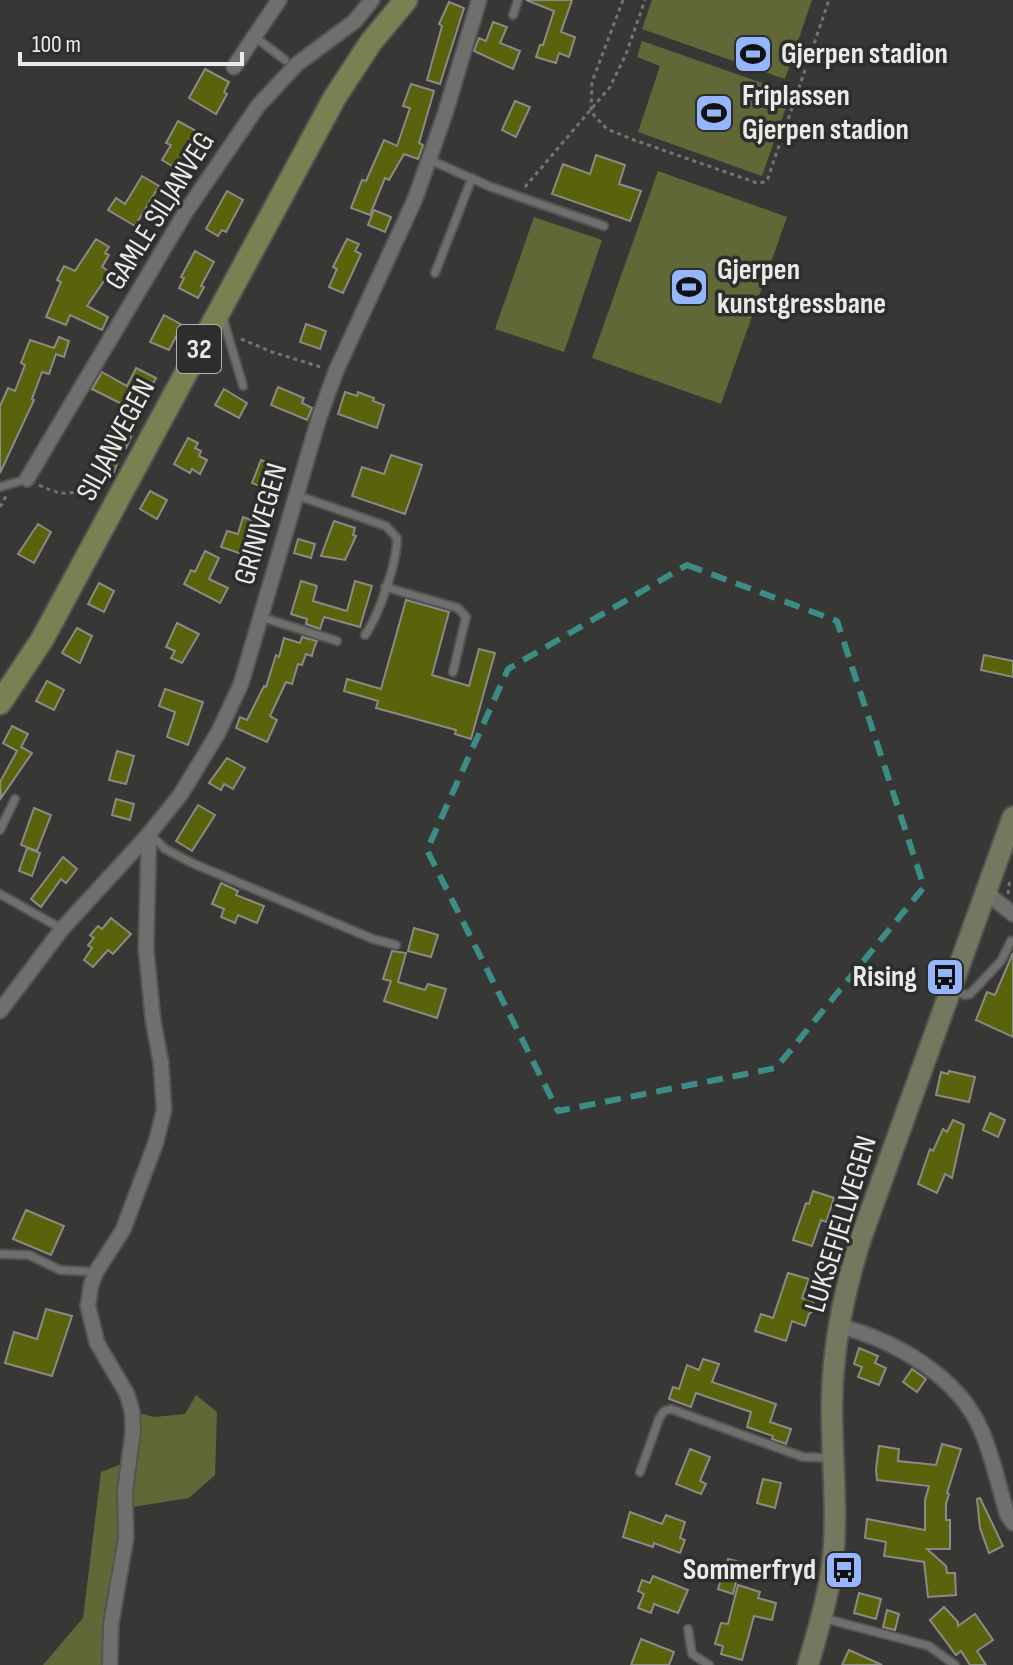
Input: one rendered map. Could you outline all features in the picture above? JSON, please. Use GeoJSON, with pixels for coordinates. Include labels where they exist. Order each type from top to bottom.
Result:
{"type":"FeatureCollection","features":[{"type":"Feature","properties":{"kind":"main road","name":"SILJANVEGEN"},"geometry":{"type":"LineString","coordinates":[[0,703],[43,638],[335,97],[371,42],[406,0]]}},
{"type":"Feature","properties":{"kind":"main road","name":"LUKSEFJELLVEGEN"},"geometry":{"type":"LineString","coordinates":[[808,1665],[833,1560],[832,1400],[839,1326],[861,1238],[1013,817]]}},
{"type":"Feature","properties":{"kind":"street"},"geometry":{"type":"LineString","coordinates":[[234,67],[279,0]]}},
{"type":"Feature","properties":{"kind":"street","name":"GAMLE SILJANVEG"},"geometry":{"type":"LineString","coordinates":[[27,479],[185,213],[258,106],[297,64],[355,21],[372,0]]}},
{"type":"Feature","properties":{"kind":"street","name":"GRINIVEGEN"},"geometry":{"type":"LineString","coordinates":[[0,1011],[62,929],[149,834],[181,794],[223,723],[241,684],[336,371],[415,199],[479,0]]}},
{"type":"Feature","properties":{"kind":"street"},"geometry":{"type":"LineString","coordinates":[[110,1665],[111,1624],[126,1538],[125,1491],[133,1431],[132,1411],[127,1394],[107,1362],[92,1327],[88,1306],[96,1272],[123,1230],[156,1142],[164,1110],[146,948],[149,834]]}},
{"type":"Feature","properties":{"kind":"street"},"geometry":{"type":"LineString","coordinates":[[987,893],[1010,911]]}},
{"type":"Feature","properties":{"kind":"street"},"geometry":{"type":"LineString","coordinates":[[839,1326],[871,1334],[922,1362],[945,1382],[981,1430],[1007,1514],[1013,1523]]}},
{"type":"Feature","properties":{"kind":"lane"},"geometry":{"type":"LineString","coordinates":[[513,15],[518,0]]}},
{"type":"Feature","properties":{"kind":"lane"},"geometry":{"type":"LineString","coordinates":[[255,37],[285,60]]}},
{"type":"Feature","properties":{"kind":"lane"},"geometry":{"type":"LineString","coordinates":[[430,160],[517,196],[604,226]]}},
{"type":"Feature","properties":{"kind":"lane"},"geometry":{"type":"LineString","coordinates":[[435,273],[472,178]]}},
{"type":"Feature","properties":{"kind":"lane"},"geometry":{"type":"LineString","coordinates":[[220,309],[243,386]]}},
{"type":"Feature","properties":{"kind":"lane"},"geometry":{"type":"LineString","coordinates":[[0,487],[27,479]]}},
{"type":"Feature","properties":{"kind":"lane"},"geometry":{"type":"LineString","coordinates":[[296,495],[386,526],[397,538],[397,549],[385,587],[365,635]]}},
{"type":"Feature","properties":{"kind":"lane"},"geometry":{"type":"LineString","coordinates":[[385,587],[458,608],[465,614],[453,672]]}},
{"type":"Feature","properties":{"kind":"lane"},"geometry":{"type":"LineString","coordinates":[[261,617],[337,641]]}},
{"type":"Feature","properties":{"kind":"lane"},"geometry":{"type":"LineString","coordinates":[[0,826],[15,799]]}},
{"type":"Feature","properties":{"kind":"lane"},"geometry":{"type":"LineString","coordinates":[[149,834],[165,849],[201,867],[373,939],[396,945]]}},
{"type":"Feature","properties":{"kind":"lane"},"geometry":{"type":"LineString","coordinates":[[0,894],[62,929]]}},
{"type":"Feature","properties":{"kind":"lane"},"geometry":{"type":"LineString","coordinates":[[952,990],[970,994],[1001,961],[1011,941]]}},
{"type":"Feature","properties":{"kind":"lane"},"geometry":{"type":"LineString","coordinates":[[0,1254],[29,1255],[60,1270],[96,1272]]}},
{"type":"Feature","properties":{"kind":"lane"},"geometry":{"type":"LineString","coordinates":[[640,1472],[659,1419],[664,1411],[671,1409],[803,1457],[834,1458]]}},
{"type":"Feature","properties":{"kind":"lane"},"geometry":{"type":"LineString","coordinates":[[821,1618],[924,1644],[955,1665]]}},
{"type":"Feature","properties":{"kind":"lane"},"geometry":{"type":"LineString","coordinates":[[688,1629],[692,1654],[709,1665]]}},
{"type":"Feature","properties":{"kind":"path"},"geometry":{"type":"LineString","coordinates":[[623,0],[592,82],[591,112],[607,129],[757,183],[765,182],[829,0]]}},
{"type":"Feature","properties":{"kind":"path"},"geometry":{"type":"LineString","coordinates":[[517,196],[591,112],[617,75],[645,0]]}},
{"type":"Feature","properties":{"kind":"path"},"geometry":{"type":"LineString","coordinates":[[228,333],[272,352],[336,371]]}},
{"type":"Feature","properties":{"kind":"path"},"geometry":{"type":"LineString","coordinates":[[27,479],[54,492],[69,495],[104,475],[127,481]]}},
{"type":"Feature","properties":{"kind":"path"},"geometry":{"type":"LineString","coordinates":[[1010,869],[1010,911]]}},
{"type":"Feature","properties":{"kind":"highlighted area"},"geometry":{"type":"Polygon","coordinates":[[[687,565],[837,621],[924,887],[776,1068],[558,1111],[427,850],[508,669],[687,565]]]}},
{"type":"Feature","properties":{"kind":"green space","name":"Gjerpen stadion"},"geometry":{"type":"Polygon","coordinates":[[[652,0],[812,0],[785,79],[642,29],[652,0]]]}},
{"type":"Feature","properties":{"kind":"green space","name":"Friplassen Gjerpen stadion"},"geometry":{"type":"Polygon","coordinates":[[[642,41],[791,93],[762,176],[638,132],[660,66],[637,57],[642,41]]]}},
{"type":"Feature","properties":{"kind":"green space","name":"Gjerpen kunstgressbane"},"geometry":{"type":"Polygon","coordinates":[[[658,171],[787,217],[721,404],[592,358],[658,171]]]}},
{"type":"Feature","properties":{"kind":"green space"},"geometry":{"type":"Polygon","coordinates":[[[534,217],[602,240],[564,352],[495,329],[534,217]]]}},
{"type":"Feature","properties":{"kind":"green space"},"geometry":{"type":"Polygon","coordinates":[[[196,1395],[217,1412],[215,1475],[189,1498],[126,1508],[116,1591],[115,1665],[43,1665],[83,1618],[101,1472],[127,1462],[132,1411],[154,1417],[185,1414],[196,1395]]]}},
{"type":"Feature","properties":{"kind":"building"},"geometry":{"type":"Polygon","coordinates":[[[526,0],[572,0],[561,32],[575,37],[569,57],[559,53],[556,63],[536,57],[554,11],[526,0]]]}},
{"type":"Feature","properties":{"kind":"building"},"geometry":{"type":"Polygon","coordinates":[[[449,2],[464,8],[440,84],[427,80],[442,26],[439,24],[449,2]]]}},
{"type":"Feature","properties":{"kind":"building"},"geometry":{"type":"Polygon","coordinates":[[[493,22],[507,27],[500,43],[520,51],[513,69],[474,51],[479,38],[486,41],[493,22]]]}},
{"type":"Feature","properties":{"kind":"building"},"geometry":{"type":"Polygon","coordinates":[[[205,69],[229,82],[224,92],[227,94],[216,114],[189,98],[205,69]]]}},
{"type":"Feature","properties":{"kind":"building"},"geometry":{"type":"Polygon","coordinates":[[[411,84],[434,91],[419,143],[423,145],[418,159],[404,154],[389,180],[385,178],[370,215],[351,208],[384,140],[397,146],[410,108],[403,106],[411,84]]]}},
{"type":"Feature","properties":{"kind":"building"},"geometry":{"type":"Polygon","coordinates":[[[515,101],[530,107],[516,137],[502,130],[515,101]]]}},
{"type":"Feature","properties":{"kind":"building"},"geometry":{"type":"Polygon","coordinates":[[[178,121],[198,132],[177,169],[162,160],[171,145],[166,143],[178,121]]]}},
{"type":"Feature","properties":{"kind":"building"},"geometry":{"type":"Polygon","coordinates":[[[596,155],[625,165],[619,184],[641,191],[630,221],[552,194],[563,164],[590,174],[596,155]]]}},
{"type":"Feature","properties":{"kind":"building"},"geometry":{"type":"Polygon","coordinates":[[[142,176],[159,186],[135,226],[108,210],[116,198],[125,204],[142,176]]]}},
{"type":"Feature","properties":{"kind":"building"},"geometry":{"type":"Polygon","coordinates":[[[227,191],[243,200],[226,232],[222,230],[218,236],[206,229],[227,191]]]}},
{"type":"Feature","properties":{"kind":"building"},"geometry":{"type":"Polygon","coordinates":[[[374,210],[391,217],[385,232],[368,225],[374,210]]]}},
{"type":"Feature","properties":{"kind":"building"},"geometry":{"type":"Polygon","coordinates":[[[96,239],[109,247],[105,253],[109,255],[102,267],[110,272],[87,306],[108,317],[102,330],[70,315],[66,325],[46,317],[61,282],[57,280],[64,266],[75,271],[96,239]]]}},
{"type":"Feature","properties":{"kind":"building"},"geometry":{"type":"Polygon","coordinates":[[[347,239],[359,244],[355,251],[361,254],[343,293],[329,287],[337,269],[333,267],[347,239]]]}},
{"type":"Feature","properties":{"kind":"building"},"geometry":{"type":"Polygon","coordinates":[[[195,251],[214,262],[198,298],[179,288],[184,278],[181,277],[195,251]]]}},
{"type":"Feature","properties":{"kind":"building"},"geometry":{"type":"Polygon","coordinates":[[[164,315],[182,325],[169,350],[150,342],[164,315]]]}},
{"type":"Feature","properties":{"kind":"building"},"geometry":{"type":"Polygon","coordinates":[[[306,324],[326,331],[320,349],[300,342],[306,324]]]}},
{"type":"Feature","properties":{"kind":"building"},"geometry":{"type":"Polygon","coordinates":[[[59,337],[69,341],[64,357],[56,354],[49,374],[42,372],[34,400],[0,473],[0,406],[8,388],[15,391],[30,340],[54,348],[59,337]]]}},
{"type":"Feature","properties":{"kind":"building"},"geometry":{"type":"Polygon","coordinates":[[[136,368],[156,378],[129,430],[133,432],[126,448],[123,447],[114,472],[95,466],[122,404],[92,389],[102,372],[127,386],[136,368]]]}},
{"type":"Feature","properties":{"kind":"building"},"geometry":{"type":"Polygon","coordinates":[[[278,387],[304,398],[302,403],[312,408],[307,420],[271,405],[278,387]]]}},
{"type":"Feature","properties":{"kind":"building"},"geometry":{"type":"Polygon","coordinates":[[[224,389],[247,403],[239,418],[215,405],[224,389]]]}},
{"type":"Feature","properties":{"kind":"building"},"geometry":{"type":"Polygon","coordinates":[[[345,392],[357,396],[358,392],[384,405],[377,428],[338,414],[345,392]]]}},
{"type":"Feature","properties":{"kind":"building"},"geometry":{"type":"Polygon","coordinates":[[[188,438],[198,443],[195,448],[201,451],[199,456],[207,460],[200,474],[192,469],[190,473],[174,464],[188,438]]]}},
{"type":"Feature","properties":{"kind":"building"},"geometry":{"type":"Polygon","coordinates":[[[391,455],[422,465],[405,514],[352,496],[362,467],[384,474],[391,455]]]}},
{"type":"Feature","properties":{"kind":"building"},"geometry":{"type":"Polygon","coordinates":[[[261,460],[281,468],[273,491],[252,483],[261,460]]]}},
{"type":"Feature","properties":{"kind":"building"},"geometry":{"type":"Polygon","coordinates":[[[150,491],[167,500],[157,519],[140,509],[150,491]]]}},
{"type":"Feature","properties":{"kind":"building"},"geometry":{"type":"Polygon","coordinates":[[[243,517],[267,526],[264,538],[258,536],[256,543],[246,540],[242,554],[221,547],[227,531],[238,534],[243,517]]]}},
{"type":"Feature","properties":{"kind":"building"},"geometry":{"type":"Polygon","coordinates":[[[334,521],[355,528],[353,535],[356,536],[345,560],[321,556],[334,521]]]}},
{"type":"Feature","properties":{"kind":"building"},"geometry":{"type":"Polygon","coordinates":[[[38,524],[51,532],[34,563],[18,554],[38,524]]]}},
{"type":"Feature","properties":{"kind":"building"},"geometry":{"type":"Polygon","coordinates":[[[298,539],[315,544],[311,558],[294,553],[298,539]]]}},
{"type":"Feature","properties":{"kind":"building"},"geometry":{"type":"Polygon","coordinates":[[[205,551],[219,558],[209,579],[228,588],[220,603],[184,584],[191,570],[195,572],[205,551]]]}},
{"type":"Feature","properties":{"kind":"building"},"geometry":{"type":"Polygon","coordinates":[[[301,581],[317,586],[313,601],[347,611],[355,581],[372,586],[360,627],[324,617],[320,629],[306,624],[307,619],[291,614],[301,581]]]}},
{"type":"Feature","properties":{"kind":"building"},"geometry":{"type":"Polygon","coordinates":[[[99,583],[114,591],[104,612],[88,604],[99,583]]]}},
{"type":"Feature","properties":{"kind":"building"},"geometry":{"type":"Polygon","coordinates":[[[406,600],[449,612],[432,675],[469,686],[479,649],[495,653],[471,739],[455,734],[456,730],[376,708],[378,701],[344,691],[347,679],[381,689],[406,600]]]}},
{"type":"Feature","properties":{"kind":"building"},"geometry":{"type":"Polygon","coordinates":[[[177,623],[199,634],[182,663],[171,658],[175,651],[166,647],[177,623]]]}},
{"type":"Feature","properties":{"kind":"building"},"geometry":{"type":"Polygon","coordinates":[[[77,628],[92,636],[80,663],[62,653],[77,628]]]}},
{"type":"Feature","properties":{"kind":"building"},"geometry":{"type":"Polygon","coordinates":[[[302,637],[317,641],[312,656],[306,654],[302,665],[298,664],[292,684],[286,682],[270,716],[277,720],[267,742],[236,728],[240,717],[247,720],[266,687],[284,638],[300,643],[302,637]]]}},
{"type":"Feature","properties":{"kind":"building"},"geometry":{"type":"Polygon","coordinates":[[[984,655],[1013,661],[1013,677],[981,670],[984,655]]]}},
{"type":"Feature","properties":{"kind":"building"},"geometry":{"type":"Polygon","coordinates":[[[47,681],[64,690],[54,710],[36,701],[47,681]]]}},
{"type":"Feature","properties":{"kind":"building"},"geometry":{"type":"Polygon","coordinates":[[[165,689],[203,702],[188,745],[167,737],[175,712],[159,706],[165,689]]]}},
{"type":"Feature","properties":{"kind":"building"},"geometry":{"type":"Polygon","coordinates":[[[12,726],[28,734],[21,747],[32,753],[1,798],[0,782],[17,751],[3,743],[12,726]]]}},
{"type":"Feature","properties":{"kind":"building"},"geometry":{"type":"Polygon","coordinates":[[[117,751],[134,756],[126,784],[109,780],[117,751]]]}},
{"type":"Feature","properties":{"kind":"building"},"geometry":{"type":"Polygon","coordinates":[[[227,758],[245,768],[233,789],[224,784],[221,790],[209,783],[227,758]]]}},
{"type":"Feature","properties":{"kind":"building"},"geometry":{"type":"Polygon","coordinates":[[[116,799],[134,804],[130,820],[112,815],[116,799]]]}},
{"type":"Feature","properties":{"kind":"building"},"geometry":{"type":"Polygon","coordinates":[[[198,805],[215,815],[192,851],[176,841],[198,805]]]}},
{"type":"Feature","properties":{"kind":"building"},"geometry":{"type":"Polygon","coordinates":[[[34,808],[51,815],[37,851],[21,845],[34,808]]]}},
{"type":"Feature","properties":{"kind":"building"},"geometry":{"type":"Polygon","coordinates":[[[27,848],[40,853],[32,876],[19,871],[27,848]]]}},
{"type":"Feature","properties":{"kind":"building"},"geometry":{"type":"Polygon","coordinates":[[[63,857],[77,869],[66,883],[61,879],[41,907],[31,899],[63,857]]]}},
{"type":"Feature","properties":{"kind":"building"},"geometry":{"type":"Polygon","coordinates":[[[221,883],[238,891],[236,895],[264,906],[257,923],[238,915],[235,923],[221,917],[224,909],[212,904],[221,883]]]}},
{"type":"Feature","properties":{"kind":"building"},"geometry":{"type":"Polygon","coordinates":[[[111,918],[131,934],[113,954],[108,950],[93,967],[84,960],[92,948],[88,945],[94,938],[90,935],[98,926],[102,929],[111,918]]]}},
{"type":"Feature","properties":{"kind":"building"},"geometry":{"type":"Polygon","coordinates":[[[414,928],[438,935],[431,957],[408,951],[414,928]]]}},
{"type":"Feature","properties":{"kind":"building"},"geometry":{"type":"Polygon","coordinates":[[[392,951],[406,953],[398,982],[425,990],[428,984],[446,989],[437,1018],[384,1001],[391,981],[383,979],[392,951]]]}},
{"type":"Feature","properties":{"kind":"building"},"geometry":{"type":"Polygon","coordinates":[[[1013,953],[1013,1037],[976,1020],[987,992],[995,995],[1013,953]]]}},
{"type":"Feature","properties":{"kind":"building"},"geometry":{"type":"Polygon","coordinates":[[[949,1071],[975,1077],[969,1102],[936,1095],[941,1072],[948,1074],[949,1071]]]}},
{"type":"Feature","properties":{"kind":"building"},"geometry":{"type":"Polygon","coordinates":[[[990,1113],[1005,1120],[998,1137],[983,1130],[990,1113]]]}},
{"type":"Feature","properties":{"kind":"building"},"geometry":{"type":"Polygon","coordinates":[[[953,1120],[964,1125],[952,1178],[945,1174],[937,1193],[918,1184],[930,1149],[933,1151],[943,1129],[947,1132],[953,1120]]]}},
{"type":"Feature","properties":{"kind":"building"},"geometry":{"type":"Polygon","coordinates":[[[813,1191],[834,1198],[826,1222],[821,1220],[812,1246],[793,1240],[813,1191]]]}},
{"type":"Feature","properties":{"kind":"building"},"geometry":{"type":"Polygon","coordinates":[[[26,1210],[64,1226],[51,1255],[13,1239],[26,1210]]]}},
{"type":"Feature","properties":{"kind":"building"},"geometry":{"type":"Polygon","coordinates":[[[788,1273],[809,1279],[802,1298],[813,1301],[815,1310],[809,1314],[805,1326],[792,1321],[786,1341],[755,1331],[761,1314],[773,1318],[788,1273]]]}},
{"type":"Feature","properties":{"kind":"building"},"geometry":{"type":"Polygon","coordinates":[[[46,1309],[72,1316],[52,1376],[5,1363],[14,1332],[37,1339],[46,1309]]]}},
{"type":"Feature","properties":{"kind":"building"},"geometry":{"type":"Polygon","coordinates":[[[859,1348],[878,1356],[875,1363],[886,1368],[879,1385],[858,1377],[862,1367],[854,1364],[859,1348]]]}},
{"type":"Feature","properties":{"kind":"building"},"geometry":{"type":"Polygon","coordinates":[[[703,1359],[719,1364],[712,1382],[776,1404],[770,1422],[791,1429],[786,1444],[747,1427],[751,1412],[696,1393],[691,1407],[669,1399],[673,1387],[679,1389],[687,1365],[699,1370],[703,1359]]]}},
{"type":"Feature","properties":{"kind":"building"},"geometry":{"type":"Polygon","coordinates":[[[912,1369],[926,1379],[917,1392],[903,1382],[912,1369]]]}},
{"type":"Feature","properties":{"kind":"building"},"geometry":{"type":"Polygon","coordinates":[[[942,1444],[961,1449],[947,1493],[946,1520],[950,1520],[950,1549],[927,1549],[946,1566],[947,1573],[955,1573],[956,1595],[928,1597],[924,1562],[884,1556],[886,1542],[865,1538],[867,1519],[925,1530],[925,1500],[929,1486],[877,1480],[879,1446],[899,1449],[898,1461],[936,1465],[942,1444]]]}},
{"type":"Feature","properties":{"kind":"building"},"geometry":{"type":"Polygon","coordinates":[[[690,1449],[710,1457],[700,1481],[706,1484],[701,1494],[676,1484],[690,1449]]]}},
{"type":"Feature","properties":{"kind":"building"},"geometry":{"type":"Polygon","coordinates":[[[763,1479],[781,1483],[775,1508],[757,1503],[763,1479]]]}},
{"type":"Feature","properties":{"kind":"building"},"geometry":{"type":"Polygon","coordinates":[[[980,1498],[1003,1546],[989,1553],[980,1528],[977,1499],[980,1498]]]}},
{"type":"Feature","properties":{"kind":"building"},"geometry":{"type":"Polygon","coordinates":[[[630,1512],[662,1524],[666,1515],[685,1522],[680,1538],[685,1540],[680,1553],[654,1543],[653,1547],[623,1537],[630,1512]]]}},
{"type":"Feature","properties":{"kind":"building"},"geometry":{"type":"Polygon","coordinates":[[[728,1559],[741,1562],[733,1594],[718,1589],[728,1559]]]}},
{"type":"Feature","properties":{"kind":"building"},"geometry":{"type":"Polygon","coordinates":[[[653,1576],[688,1590],[678,1613],[654,1604],[651,1613],[638,1608],[644,1594],[638,1591],[642,1580],[650,1583],[653,1576]]]}},
{"type":"Feature","properties":{"kind":"building"},"geometry":{"type":"Polygon","coordinates":[[[738,1585],[760,1592],[758,1598],[776,1603],[772,1620],[754,1616],[742,1660],[721,1654],[723,1646],[715,1644],[721,1623],[728,1624],[738,1585]]]}},
{"type":"Feature","properties":{"kind":"building"},"geometry":{"type":"Polygon","coordinates":[[[859,1593],[881,1599],[876,1619],[854,1613],[859,1593]]]}},
{"type":"Feature","properties":{"kind":"building"},"geometry":{"type":"Polygon","coordinates":[[[944,1607],[958,1626],[975,1614],[993,1640],[977,1651],[986,1665],[970,1665],[961,1651],[956,1655],[930,1620],[944,1607]]]}},
{"type":"Feature","properties":{"kind":"building"},"geometry":{"type":"Polygon","coordinates":[[[887,1610],[899,1614],[895,1630],[883,1627],[887,1610]]]}},
{"type":"Feature","properties":{"kind":"building"},"geometry":{"type":"Polygon","coordinates":[[[641,1639],[674,1652],[669,1665],[631,1665],[641,1639]]]}},
{"type":"Feature","properties":{"kind":"building"},"geometry":{"type":"Polygon","coordinates":[[[849,1650],[882,1665],[842,1665],[849,1650]]]}},
{"type":"Feature","properties":{"kind":"place","name":"Gjerpen stadion"},"geometry":{"type":"Point","coordinates":[753,54]}},
{"type":"Feature","properties":{"kind":"place","name":"Friplassen Gjerpen stadion"},"geometry":{"type":"Point","coordinates":[714,113]}},
{"type":"Feature","properties":{"kind":"place","name":"Gjerpen kunstgressbane"},"geometry":{"type":"Point","coordinates":[689,287]}},
{"type":"Feature","properties":{"kind":"place","name":"Rising"},"geometry":{"type":"Point","coordinates":[945,977]}},
{"type":"Feature","properties":{"kind":"place","name":"Sommerfryd"},"geometry":{"type":"Point","coordinates":[844,1570]}}]}
